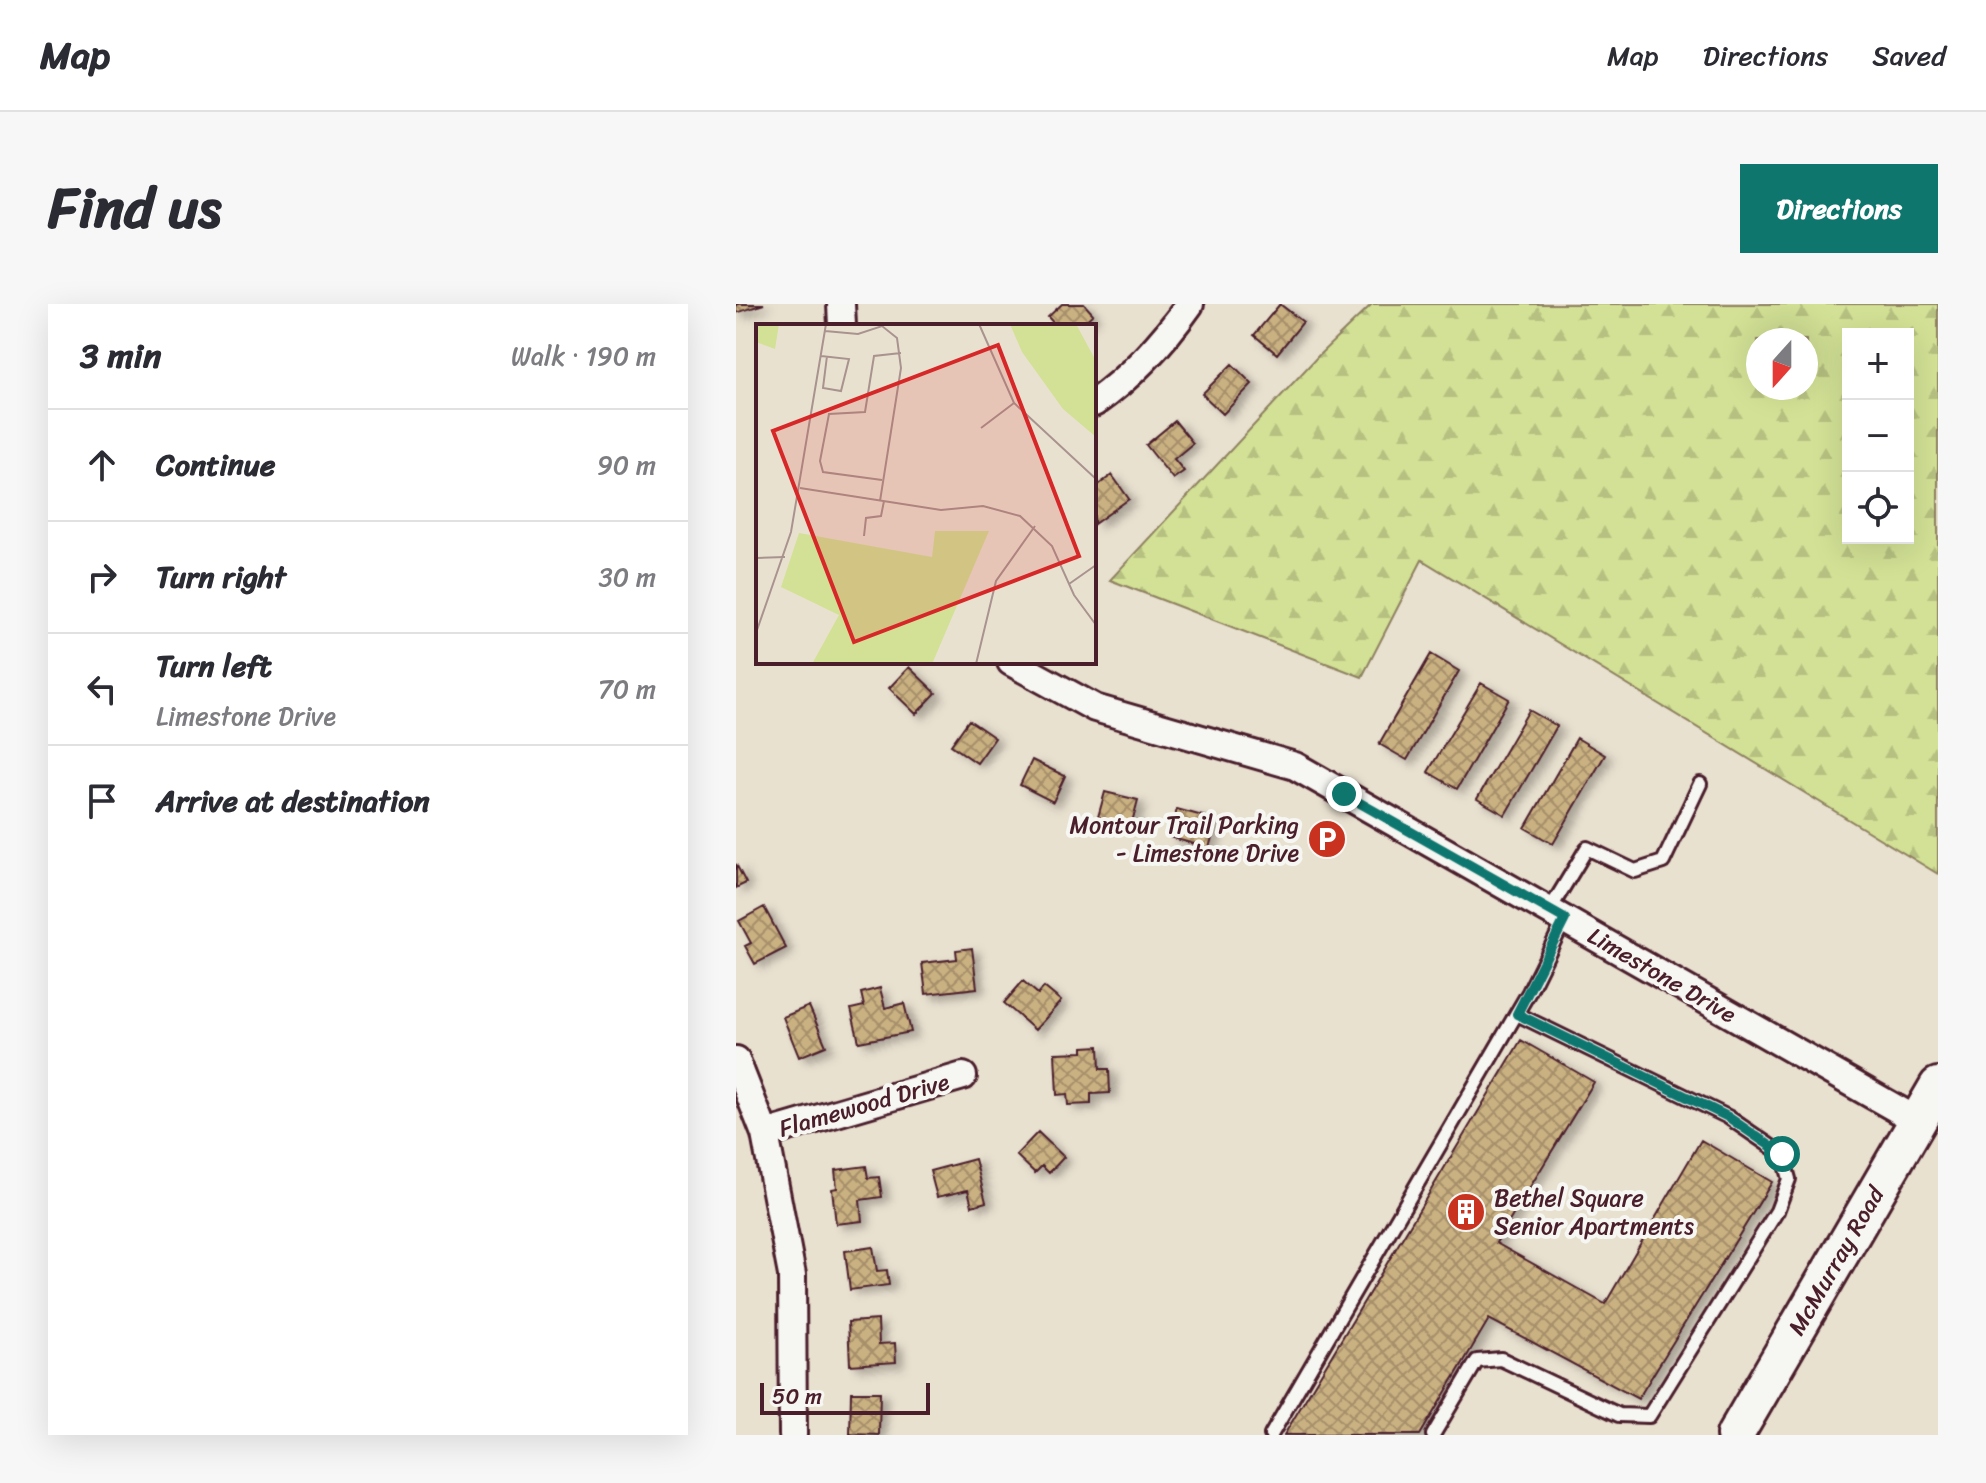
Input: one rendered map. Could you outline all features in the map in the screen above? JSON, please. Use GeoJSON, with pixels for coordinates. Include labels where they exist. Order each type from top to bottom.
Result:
{"type":"FeatureCollection","features":[{"type":"Feature","properties":{"kind":"street"},"geometry":{"type":"LineString","coordinates":[[841,304],[842,324]]}},
{"type":"Feature","properties":{"kind":"street"},"geometry":{"type":"LineString","coordinates":[[1096,402],[1168,336],[1190,304]]}},
{"type":"Feature","properties":{"kind":"street","name":"Limestone Drive"},"geometry":{"type":"LineString","coordinates":[[1015,664],[1095,708],[1295,766],[1918,1121]]}},
{"type":"Feature","properties":{"kind":"street"},"geometry":{"type":"LineString","coordinates":[[736,1060],[765,1134],[792,1275],[793,1435]]}},
{"type":"Feature","properties":{"kind":"street","name":"Flamewood Drive"},"geometry":{"type":"LineString","coordinates":[[765,1134],[963,1076]]}},
{"type":"Feature","properties":{"kind":"street","name":"McMurray Road"},"geometry":{"type":"LineString","coordinates":[[1735,1435],[1938,1086]]}},
{"type":"Feature","properties":{"kind":"lane"},"geometry":{"type":"LineString","coordinates":[[1271,1435],[1517,1014],[1587,848],[1635,871],[1663,862],[1700,784]]}},
{"type":"Feature","properties":{"kind":"lane"},"geometry":{"type":"LineString","coordinates":[[1433,1435],[1477,1361],[1501,1359],[1619,1415],[1649,1416],[1777,1211],[1789,1179],[1782,1154],[1728,1117],[1517,1014]]}},
{"type":"Feature","properties":{"kind":"green space"},"geometry":{"type":"Polygon","coordinates":[[[1372,304],[1938,304],[1938,874],[1422,560],[1362,677],[1110,580],[1319,355],[1372,304]]]}},
{"type":"Feature","properties":{"kind":"building"},"geometry":{"type":"Polygon","coordinates":[[[736,304],[764,304],[736,313],[736,304]]]}},
{"type":"Feature","properties":{"kind":"building"},"geometry":{"type":"Polygon","coordinates":[[[1062,304],[1084,304],[1093,314],[1082,324],[1054,324],[1048,317],[1062,304]]]}},
{"type":"Feature","properties":{"kind":"building"},"geometry":{"type":"Polygon","coordinates":[[[1280,304],[1303,322],[1277,354],[1254,335],[1280,304]]]}},
{"type":"Feature","properties":{"kind":"building"},"geometry":{"type":"Polygon","coordinates":[[[1232,364],[1252,384],[1223,414],[1202,394],[1232,364]]]}},
{"type":"Feature","properties":{"kind":"building"},"geometry":{"type":"Polygon","coordinates":[[[1175,421],[1193,443],[1174,459],[1184,471],[1173,479],[1146,445],[1175,421]]]}},
{"type":"Feature","properties":{"kind":"building"},"geometry":{"type":"Polygon","coordinates":[[[1112,475],[1129,499],[1096,523],[1096,487],[1112,475]]]}},
{"type":"Feature","properties":{"kind":"building"},"geometry":{"type":"Polygon","coordinates":[[[1431,654],[1459,671],[1407,760],[1379,744],[1431,654]]]}},
{"type":"Feature","properties":{"kind":"building"},"geometry":{"type":"Polygon","coordinates":[[[909,667],[936,693],[916,714],[889,688],[909,667]]]}},
{"type":"Feature","properties":{"kind":"building"},"geometry":{"type":"Polygon","coordinates":[[[1481,683],[1509,699],[1457,789],[1428,772],[1481,683]]]}},
{"type":"Feature","properties":{"kind":"building"},"geometry":{"type":"Polygon","coordinates":[[[1529,710],[1557,726],[1505,815],[1477,799],[1529,710]]]}},
{"type":"Feature","properties":{"kind":"building"},"geometry":{"type":"Polygon","coordinates":[[[969,720],[995,738],[977,763],[951,745],[969,720]]]}},
{"type":"Feature","properties":{"kind":"building"},"geometry":{"type":"Polygon","coordinates":[[[1577,738],[1605,755],[1553,844],[1525,828],[1577,738]]]}},
{"type":"Feature","properties":{"kind":"building"},"geometry":{"type":"Polygon","coordinates":[[[1032,760],[1065,776],[1053,802],[1020,785],[1032,760]]]}},
{"type":"Feature","properties":{"kind":"building"},"geometry":{"type":"Polygon","coordinates":[[[1105,792],[1138,800],[1131,826],[1098,817],[1105,792]]]}},
{"type":"Feature","properties":{"kind":"building"},"geometry":{"type":"Polygon","coordinates":[[[1177,809],[1217,820],[1209,848],[1169,837],[1177,809]]]}},
{"type":"Feature","properties":{"kind":"building"},"geometry":{"type":"Polygon","coordinates":[[[736,864],[746,883],[736,888],[736,864]]]}},
{"type":"Feature","properties":{"kind":"building"},"geometry":{"type":"Polygon","coordinates":[[[764,907],[786,948],[755,964],[745,946],[751,943],[739,921],[764,907]]]}},
{"type":"Feature","properties":{"kind":"building"},"geometry":{"type":"Polygon","coordinates":[[[972,948],[977,988],[926,994],[922,963],[957,959],[956,950],[972,948]]]}},
{"type":"Feature","properties":{"kind":"building"},"geometry":{"type":"Polygon","coordinates":[[[1023,981],[1038,994],[1044,987],[1061,1001],[1035,1030],[1004,1003],[1023,981]]]}},
{"type":"Feature","properties":{"kind":"building"},"geometry":{"type":"Polygon","coordinates":[[[880,988],[885,1008],[904,1003],[911,1032],[859,1042],[851,1009],[864,1006],[861,993],[880,988]]]}},
{"type":"Feature","properties":{"kind":"building"},"geometry":{"type":"Polygon","coordinates":[[[809,1006],[826,1046],[799,1057],[783,1017],[809,1006]]]}},
{"type":"Feature","properties":{"kind":"building","name":"Bethel Square Senior Apartments"},"geometry":{"type":"Polygon","coordinates":[[[1521,1040],[1594,1082],[1496,1243],[1605,1304],[1701,1140],[1772,1182],[1638,1399],[1489,1319],[1420,1435],[1284,1435],[1521,1040]]]}},
{"type":"Feature","properties":{"kind":"building"},"geometry":{"type":"Polygon","coordinates":[[[1099,1046],[1100,1069],[1109,1069],[1110,1093],[1091,1094],[1091,1104],[1068,1105],[1067,1094],[1057,1095],[1055,1053],[1083,1052],[1083,1047],[1099,1046]]]}},
{"type":"Feature","properties":{"kind":"building"},"geometry":{"type":"Polygon","coordinates":[[[1038,1132],[1064,1157],[1049,1173],[1042,1166],[1035,1173],[1016,1155],[1038,1132]]]}},
{"type":"Feature","properties":{"kind":"building"},"geometry":{"type":"Polygon","coordinates":[[[975,1159],[986,1202],[972,1206],[968,1190],[937,1197],[930,1171],[975,1159]]]}},
{"type":"Feature","properties":{"kind":"building"},"geometry":{"type":"Polygon","coordinates":[[[866,1166],[868,1178],[879,1177],[882,1197],[860,1200],[862,1221],[836,1224],[832,1189],[837,1188],[835,1170],[866,1166]]]}},
{"type":"Feature","properties":{"kind":"building"},"geometry":{"type":"Polygon","coordinates":[[[873,1247],[877,1271],[887,1270],[889,1285],[850,1290],[845,1251],[873,1247]]]}},
{"type":"Feature","properties":{"kind":"building"},"geometry":{"type":"Polygon","coordinates":[[[878,1320],[879,1344],[895,1343],[896,1362],[850,1365],[848,1322],[878,1320]]]}},
{"type":"Feature","properties":{"kind":"building"},"geometry":{"type":"Polygon","coordinates":[[[851,1392],[880,1392],[879,1435],[850,1434],[851,1392]]]}},
{"type":"Feature","properties":{"kind":"place","name":"Montour Trail Parking - Limestone Drive"},"geometry":{"type":"Point","coordinates":[1327,839]}},
{"type":"Feature","properties":{"kind":"place","name":"Bethel Square Senior Apartments"},"geometry":{"type":"Point","coordinates":[1466,1212]}},
{"type":"Feature","properties":{"kind":"route"},"geometry":{"type":"LineString","coordinates":[[1344,794],[1565,919],[1517,1014],[1728,1117],[1782,1154]]}}]}
